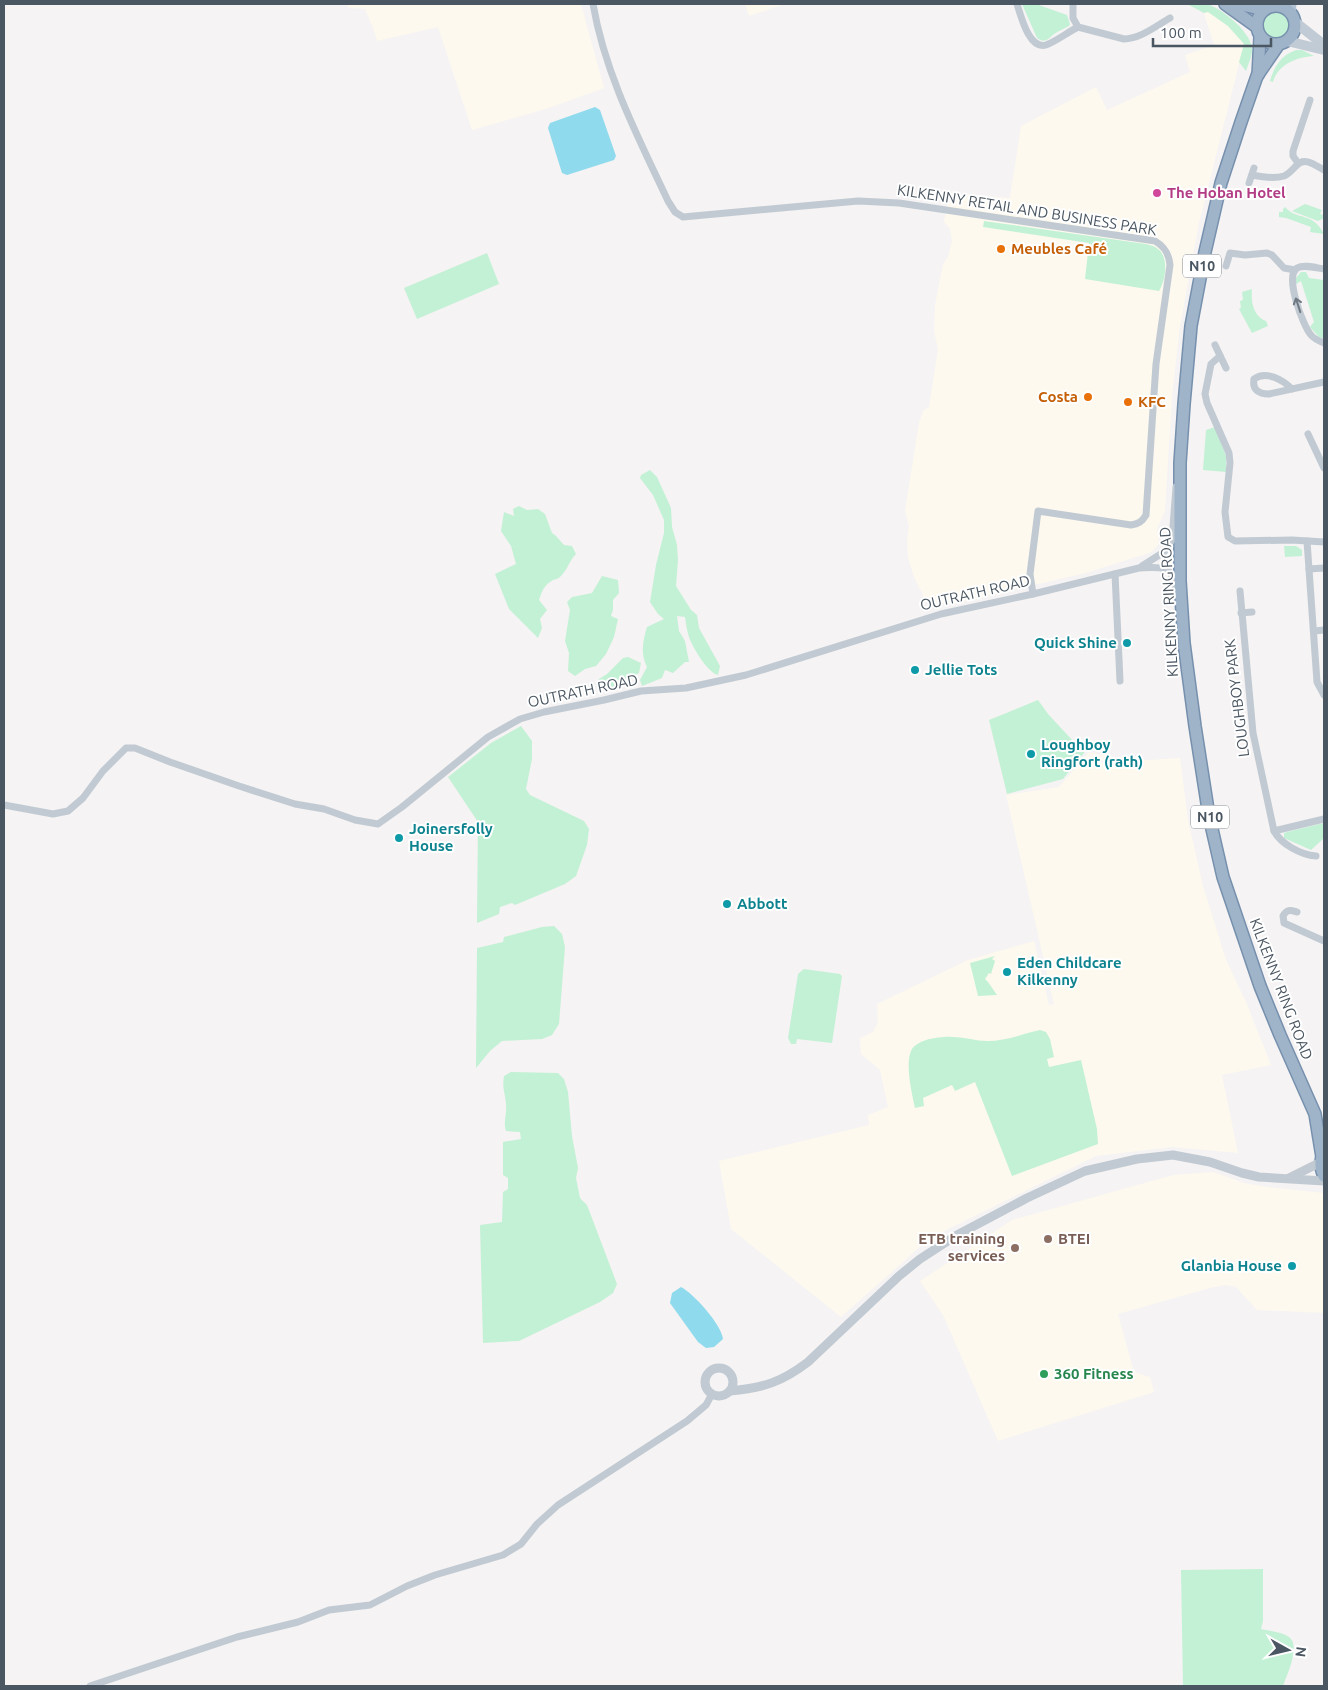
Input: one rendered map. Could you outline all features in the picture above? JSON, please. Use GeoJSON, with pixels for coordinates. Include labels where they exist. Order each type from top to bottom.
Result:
{"type":"FeatureCollection","features":[{"type":"Feature","properties":{"kind":"highway"},"geometry":{"type":"LineString","coordinates":[[1225,4],[1269,43],[1283,43]]}},
{"type":"Feature","properties":{"kind":"highway"},"geometry":{"type":"LineString","coordinates":[[1238,4],[1290,8],[1295,22]]}},
{"type":"Feature","properties":{"kind":"highway","name":"N10"},"geometry":{"type":"LineString","coordinates":[[1258,32],[1257,20],[1270,7]]}},
{"type":"Feature","properties":{"kind":"highway","name":"N10"},"geometry":{"type":"LineString","coordinates":[[1283,43],[1294,33],[1295,22]]}},
{"type":"Feature","properties":{"kind":"highway","name":"KILKENNY RING ROAD"},"geometry":{"type":"LineString","coordinates":[[1258,32],[1258,76]]}},
{"type":"Feature","properties":{"kind":"highway","name":"KILKENNY RING ROAD"},"geometry":{"type":"LineString","coordinates":[[1283,43],[1258,76],[1220,183],[1204,252],[1191,326],[1180,464],[1180,581],[1184,643],[1194,726],[1223,877],[1260,986],[1315,1114],[1322,1157]]}},
{"type":"Feature","properties":{"kind":"highway","name":"KILKENNY RING ROAD"},"geometry":{"type":"LineString","coordinates":[[1315,1114],[1324,1123]]}},
{"type":"Feature","properties":{"kind":"highway","name":"N10"},"geometry":{"type":"LineString","coordinates":[[1322,1157],[1321,1168],[1324,1176]]}},
{"type":"Feature","properties":{"kind":"main road"},"geometry":{"type":"LineString","coordinates":[[1295,22],[1324,45]]}},
{"type":"Feature","properties":{"kind":"main road"},"geometry":{"type":"LineString","coordinates":[[1283,43],[1324,50]]}},
{"type":"Feature","properties":{"kind":"street","name":"KILKENNY RETAIL AND BUSINESS PARK"},"geometry":{"type":"LineString","coordinates":[[593,4],[607,60],[630,118],[668,201],[675,212],[683,217],[858,201],[899,203],[1155,241],[1162,245],[1167,252],[1170,265],[1156,364],[1146,515],[1142,521],[1131,525],[1038,511],[1030,574],[1033,594]]}},
{"type":"Feature","properties":{"kind":"street"},"geometry":{"type":"LineString","coordinates":[[1017,4],[1029,35],[1034,42],[1040,45],[1046,45],[1078,27],[1130,39],[1170,18]]}},
{"type":"Feature","properties":{"kind":"street"},"geometry":{"type":"LineString","coordinates":[[1073,4],[1073,18],[1078,27]]}},
{"type":"Feature","properties":{"kind":"street"},"geometry":{"type":"LineString","coordinates":[[1298,163],[1293,156],[1293,151],[1310,100]]}},
{"type":"Feature","properties":{"kind":"street"},"geometry":{"type":"LineString","coordinates":[[1249,183],[1253,172],[1275,177],[1284,176],[1291,172],[1298,163],[1308,162],[1324,170]]}},
{"type":"Feature","properties":{"kind":"street"},"geometry":{"type":"LineString","coordinates":[[1226,266],[1230,253],[1245,255],[1267,253],[1272,255],[1284,268],[1295,270]]}},
{"type":"Feature","properties":{"kind":"street"},"geometry":{"type":"LineString","coordinates":[[1324,269],[1298,267],[1292,277],[1292,286],[1306,327],[1313,338],[1324,343]]}},
{"type":"Feature","properties":{"kind":"street"},"geometry":{"type":"LineString","coordinates":[[1216,345],[1226,368]]}},
{"type":"Feature","properties":{"kind":"street"},"geometry":{"type":"LineString","coordinates":[[1220,356],[1211,364],[1206,394],[1207,403],[1229,454],[1230,463],[1225,512],[1228,536],[1235,541],[1292,540],[1324,542]]}},
{"type":"Feature","properties":{"kind":"street"},"geometry":{"type":"LineString","coordinates":[[1292,389],[1268,375],[1257,376],[1254,383],[1258,392],[1269,394],[1292,389],[1324,382]]}},
{"type":"Feature","properties":{"kind":"street"},"geometry":{"type":"LineString","coordinates":[[1308,434],[1324,467]]}},
{"type":"Feature","properties":{"kind":"street","name":"OUTRATH ROAD"},"geometry":{"type":"LineString","coordinates":[[1139,568],[1164,552],[1172,540],[1174,498],[1180,464]]}},
{"type":"Feature","properties":{"kind":"street"},"geometry":{"type":"LineString","coordinates":[[1307,541],[1317,682],[1324,695]]}},
{"type":"Feature","properties":{"kind":"street","name":"OUTRATH ROAD"},"geometry":{"type":"LineString","coordinates":[[4,805],[53,814],[68,811],[83,798],[102,771],[120,753],[126,748],[135,748],[170,762],[296,804],[324,809],[355,820],[378,824],[402,808],[488,737],[520,719],[641,691],[686,688],[746,675],[941,614],[1139,568],[1165,568],[1171,573],[1175,581],[1177,617],[1184,643]]}},
{"type":"Feature","properties":{"kind":"street"},"geometry":{"type":"LineString","coordinates":[[1309,569],[1324,568]]}},
{"type":"Feature","properties":{"kind":"street"},"geometry":{"type":"LineString","coordinates":[[1115,574],[1120,681]]}},
{"type":"Feature","properties":{"kind":"street","name":"LOUGHBOY PARK"},"geometry":{"type":"LineString","coordinates":[[1240,591],[1252,734],[1274,831]]}},
{"type":"Feature","properties":{"kind":"street"},"geometry":{"type":"LineString","coordinates":[[1242,613],[1252,612]]}},
{"type":"Feature","properties":{"kind":"street"},"geometry":{"type":"LineString","coordinates":[[1314,631],[1324,630]]}},
{"type":"Feature","properties":{"kind":"street"},"geometry":{"type":"LineString","coordinates":[[1316,856],[1311,856],[1287,845],[1278,838],[1274,831],[1324,819]]}},
{"type":"Feature","properties":{"kind":"street"},"geometry":{"type":"LineString","coordinates":[[1297,912],[1289,910],[1285,912],[1283,916],[1284,923],[1324,941]]}},
{"type":"Feature","properties":{"kind":"street"},"geometry":{"type":"LineString","coordinates":[[730,1391],[733,1381],[731,1374],[724,1369],[717,1368],[710,1371],[705,1382],[707,1389],[712,1394],[724,1395],[730,1391],[750,1389],[777,1382],[798,1370],[920,1259],[957,1234],[1084,1171],[1136,1159],[1173,1155],[1210,1162],[1254,1176],[1324,1181]]}},
{"type":"Feature","properties":{"kind":"street"},"geometry":{"type":"LineString","coordinates":[[1289,1178],[1322,1157]]}},
{"type":"Feature","properties":{"kind":"street"},"geometry":{"type":"LineString","coordinates":[[733,1381],[750,1389]]}},
{"type":"Feature","properties":{"kind":"street"},"geometry":{"type":"LineString","coordinates":[[90,1686],[236,1637],[298,1622],[329,1610],[370,1605],[407,1586],[435,1575],[503,1556],[521,1544],[537,1524],[558,1505],[686,1421],[706,1405],[712,1394]]}},
{"type":"Feature","properties":{"kind":"shaded area"},"geometry":{"type":"Polygon","coordinates":[[[346,4],[581,4],[604,88],[549,108],[472,130],[438,27],[377,41],[365,9],[349,8],[346,4]]]}},
{"type":"Feature","properties":{"kind":"shaded area"},"geometry":{"type":"Polygon","coordinates":[[[745,4],[785,4],[749,16],[745,4]]]}},
{"type":"Feature","properties":{"kind":"shaded area"},"geometry":{"type":"Polygon","coordinates":[[[1208,12],[1228,26],[1244,44],[1199,223],[1180,326],[1172,396],[1165,511],[1157,529],[1159,535],[1158,545],[1152,552],[1086,573],[953,604],[924,602],[908,557],[907,541],[909,526],[905,511],[919,423],[923,411],[929,407],[938,349],[934,331],[935,305],[943,264],[948,257],[952,241],[950,229],[944,222],[948,194],[1010,198],[1021,126],[1096,87],[1107,110],[1190,72],[1185,55],[1214,45],[1204,13],[1208,12]]]}},
{"type":"Feature","properties":{"kind":"shaded area"},"geometry":{"type":"Polygon","coordinates":[[[1089,752],[1133,761],[1180,758],[1188,820],[1203,886],[1226,960],[1246,1002],[1271,1065],[1222,1075],[1238,1153],[1172,1147],[1096,1156],[930,1238],[841,1317],[731,1229],[719,1161],[869,1125],[868,1115],[888,1107],[880,1070],[861,1054],[860,1038],[873,1032],[878,1022],[877,1004],[968,960],[1034,941],[1049,1005],[1054,1004],[1006,795],[1059,787],[1089,752]]]}},
{"type":"Feature","properties":{"kind":"shaded area"},"geometry":{"type":"Polygon","coordinates":[[[1213,1172],[1244,1183],[1324,1193],[1324,1313],[1257,1310],[1236,1287],[1226,1285],[1118,1314],[1133,1369],[1137,1373],[1150,1377],[1154,1392],[998,1441],[943,1315],[920,1281],[1012,1220],[1173,1175],[1213,1172]]]}},
{"type":"Feature","properties":{"kind":"green space"},"geometry":{"type":"Polygon","coordinates":[[[1203,3],[1214,7],[1243,30],[1251,45],[1252,52],[1246,71],[1239,62],[1244,44],[1228,26],[1208,12],[1204,13],[1187,4],[1203,3]]]}},
{"type":"Feature","properties":{"kind":"green space"},"geometry":{"type":"Polygon","coordinates":[[[1022,4],[1036,4],[1067,15],[1070,24],[1042,41],[1037,38],[1022,4]]]}},
{"type":"Feature","properties":{"kind":"green space"},"geometry":{"type":"Polygon","coordinates":[[[1276,9],[1286,14],[1291,24],[1286,34],[1276,39],[1266,34],[1261,24],[1266,14],[1276,9]]]}},
{"type":"Feature","properties":{"kind":"green space"},"geometry":{"type":"Polygon","coordinates":[[[1296,50],[1302,50],[1314,56],[1301,58],[1289,63],[1279,70],[1273,82],[1270,81],[1279,62],[1286,55],[1296,50]]]}},
{"type":"Feature","properties":{"kind":"green space"},"geometry":{"type":"Polygon","coordinates":[[[1305,204],[1322,210],[1320,214],[1324,215],[1324,218],[1318,221],[1292,211],[1305,204]]]}},
{"type":"Feature","properties":{"kind":"green space"},"geometry":{"type":"Polygon","coordinates":[[[1285,207],[1294,214],[1315,222],[1324,234],[1310,232],[1311,227],[1279,217],[1279,212],[1283,212],[1285,207]]]}},
{"type":"Feature","properties":{"kind":"green space"},"geometry":{"type":"Polygon","coordinates":[[[984,221],[1146,244],[1155,247],[1164,257],[1163,281],[1159,291],[1085,279],[1089,243],[983,227],[984,221]]]}},
{"type":"Feature","properties":{"kind":"green space"},"geometry":{"type":"Polygon","coordinates":[[[487,253],[499,284],[417,319],[404,288],[487,253]]]}},
{"type":"Feature","properties":{"kind":"green space"},"geometry":{"type":"Polygon","coordinates":[[[1301,272],[1306,272],[1309,278],[1324,280],[1324,339],[1319,337],[1310,327],[1314,322],[1301,281],[1296,284],[1296,278],[1301,272]]]}},
{"type":"Feature","properties":{"kind":"green space"},"geometry":{"type":"Polygon","coordinates":[[[1252,289],[1254,308],[1258,316],[1266,321],[1268,326],[1252,333],[1239,309],[1241,308],[1240,301],[1243,300],[1242,292],[1252,289]]]}},
{"type":"Feature","properties":{"kind":"green space"},"geometry":{"type":"Polygon","coordinates":[[[1215,427],[1226,456],[1226,472],[1203,470],[1206,430],[1215,427]]]}},
{"type":"Feature","properties":{"kind":"green space"},"geometry":{"type":"Polygon","coordinates":[[[650,470],[657,477],[671,508],[672,527],[677,545],[678,560],[676,586],[691,610],[697,615],[699,628],[720,666],[718,675],[705,665],[691,642],[685,617],[677,616],[679,631],[685,641],[689,662],[685,662],[673,673],[665,670],[662,678],[642,686],[640,680],[647,667],[643,652],[643,642],[647,627],[664,619],[650,602],[664,533],[664,520],[653,495],[640,478],[641,475],[650,470]]]}},
{"type":"Feature","properties":{"kind":"green space"},"geometry":{"type":"Polygon","coordinates":[[[519,506],[527,510],[538,509],[545,514],[552,533],[564,545],[572,546],[576,554],[562,575],[547,584],[542,591],[539,600],[547,610],[540,619],[542,628],[538,638],[509,609],[495,574],[516,564],[511,546],[501,531],[504,512],[514,516],[513,509],[519,506]]]}},
{"type":"Feature","properties":{"kind":"green space"},"geometry":{"type":"Polygon","coordinates":[[[1284,546],[1296,546],[1302,550],[1302,556],[1285,557],[1284,546]]]}},
{"type":"Feature","properties":{"kind":"green space"},"geometry":{"type":"Polygon","coordinates":[[[602,576],[618,580],[619,593],[613,600],[611,616],[618,619],[614,637],[606,654],[596,666],[585,669],[575,676],[568,671],[569,653],[565,641],[570,610],[567,602],[572,597],[592,593],[602,576]]]}},
{"type":"Feature","properties":{"kind":"green space"},"geometry":{"type":"Polygon","coordinates":[[[628,657],[641,663],[639,673],[626,684],[618,687],[602,691],[596,686],[599,679],[607,674],[623,658],[628,657]]]}},
{"type":"Feature","properties":{"kind":"green space"},"geometry":{"type":"Polygon","coordinates":[[[1038,700],[1048,714],[1074,742],[1088,748],[1063,779],[1007,794],[989,720],[1038,700]]]}},
{"type":"Feature","properties":{"kind":"green space"},"geometry":{"type":"Polygon","coordinates":[[[521,726],[532,741],[532,759],[526,789],[530,795],[584,821],[589,829],[587,845],[576,876],[565,884],[515,905],[512,903],[500,907],[499,914],[477,923],[478,822],[448,777],[491,743],[521,726]]]}},
{"type":"Feature","properties":{"kind":"green space"},"geometry":{"type":"Polygon","coordinates":[[[1324,823],[1324,838],[1311,850],[1284,838],[1284,833],[1324,823]]]}},
{"type":"Feature","properties":{"kind":"green space"},"geometry":{"type":"Polygon","coordinates":[[[554,926],[562,934],[565,947],[559,1024],[552,1035],[542,1039],[502,1041],[490,1051],[476,1068],[477,948],[503,942],[504,937],[542,927],[554,926]]]}},
{"type":"Feature","properties":{"kind":"green space"},"geometry":{"type":"Polygon","coordinates":[[[995,956],[992,959],[995,961],[991,974],[989,973],[985,979],[997,995],[978,996],[970,963],[995,956]]]}},
{"type":"Feature","properties":{"kind":"green space"},"geometry":{"type":"Polygon","coordinates":[[[804,969],[840,974],[842,976],[832,1043],[797,1039],[796,1044],[791,1044],[788,1038],[798,974],[804,969]]]}},
{"type":"Feature","properties":{"kind":"green space"},"geometry":{"type":"Polygon","coordinates":[[[1040,1030],[1046,1032],[1050,1039],[1054,1057],[1047,1059],[1049,1067],[1081,1060],[1097,1129],[1098,1144],[1012,1176],[975,1082],[955,1091],[952,1085],[923,1098],[924,1106],[915,1108],[910,1080],[909,1057],[914,1047],[930,1039],[948,1037],[994,1041],[1040,1030]]]}},
{"type":"Feature","properties":{"kind":"green space"},"geometry":{"type":"Polygon","coordinates":[[[511,1072],[558,1073],[564,1079],[568,1092],[572,1136],[578,1168],[576,1178],[580,1198],[587,1205],[617,1284],[613,1293],[600,1302],[519,1341],[483,1343],[480,1225],[502,1222],[503,1192],[508,1189],[508,1178],[503,1175],[503,1142],[521,1139],[520,1132],[506,1131],[505,1128],[506,1100],[503,1080],[504,1076],[511,1072]]]}},
{"type":"Feature","properties":{"kind":"green space"},"geometry":{"type":"Polygon","coordinates":[[[1263,1569],[1263,1621],[1261,1629],[1286,1635],[1292,1641],[1294,1647],[1292,1660],[1283,1686],[1183,1686],[1181,1570],[1263,1569]]]}},
{"type":"Feature","properties":{"kind":"water"},"geometry":{"type":"Polygon","coordinates":[[[595,107],[600,110],[616,156],[614,160],[567,175],[562,173],[548,128],[550,123],[595,107]]]}},
{"type":"Feature","properties":{"kind":"water"},"geometry":{"type":"Polygon","coordinates":[[[681,1287],[699,1303],[712,1318],[721,1333],[723,1339],[714,1347],[706,1348],[698,1342],[670,1303],[672,1293],[681,1287]]]}},
{"type":"Feature","properties":{"kind":"place","name":"The Hoban Hotel"},"geometry":{"type":"Point","coordinates":[1157,193]}},
{"type":"Feature","properties":{"kind":"place","name":"Meubles Café"},"geometry":{"type":"Point","coordinates":[1001,249]}},
{"type":"Feature","properties":{"kind":"place","name":"Costa"},"geometry":{"type":"Point","coordinates":[1088,397]}},
{"type":"Feature","properties":{"kind":"place","name":"KFC"},"geometry":{"type":"Point","coordinates":[1128,402]}},
{"type":"Feature","properties":{"kind":"place","name":"Quick Shine"},"geometry":{"type":"Point","coordinates":[1127,643]}},
{"type":"Feature","properties":{"kind":"place","name":"Jellie Tots"},"geometry":{"type":"Point","coordinates":[915,670]}},
{"type":"Feature","properties":{"kind":"place","name":"Loughboy Ringfort (rath)"},"geometry":{"type":"Point","coordinates":[1031,754]}},
{"type":"Feature","properties":{"kind":"place","name":"Joinersfolly House"},"geometry":{"type":"Point","coordinates":[399,838]}},
{"type":"Feature","properties":{"kind":"place","name":"Abbott"},"geometry":{"type":"Point","coordinates":[727,904]}},
{"type":"Feature","properties":{"kind":"place","name":"Eden Childcare Kilkenny"},"geometry":{"type":"Point","coordinates":[1007,972]}},
{"type":"Feature","properties":{"kind":"place","name":"BTEI"},"geometry":{"type":"Point","coordinates":[1048,1239]}},
{"type":"Feature","properties":{"kind":"place","name":"ETB training services"},"geometry":{"type":"Point","coordinates":[1015,1248]}},
{"type":"Feature","properties":{"kind":"place","name":"Glanbia House"},"geometry":{"type":"Point","coordinates":[1292,1266]}},
{"type":"Feature","properties":{"kind":"place","name":"360 Fitness"},"geometry":{"type":"Point","coordinates":[1044,1374]}}]}
